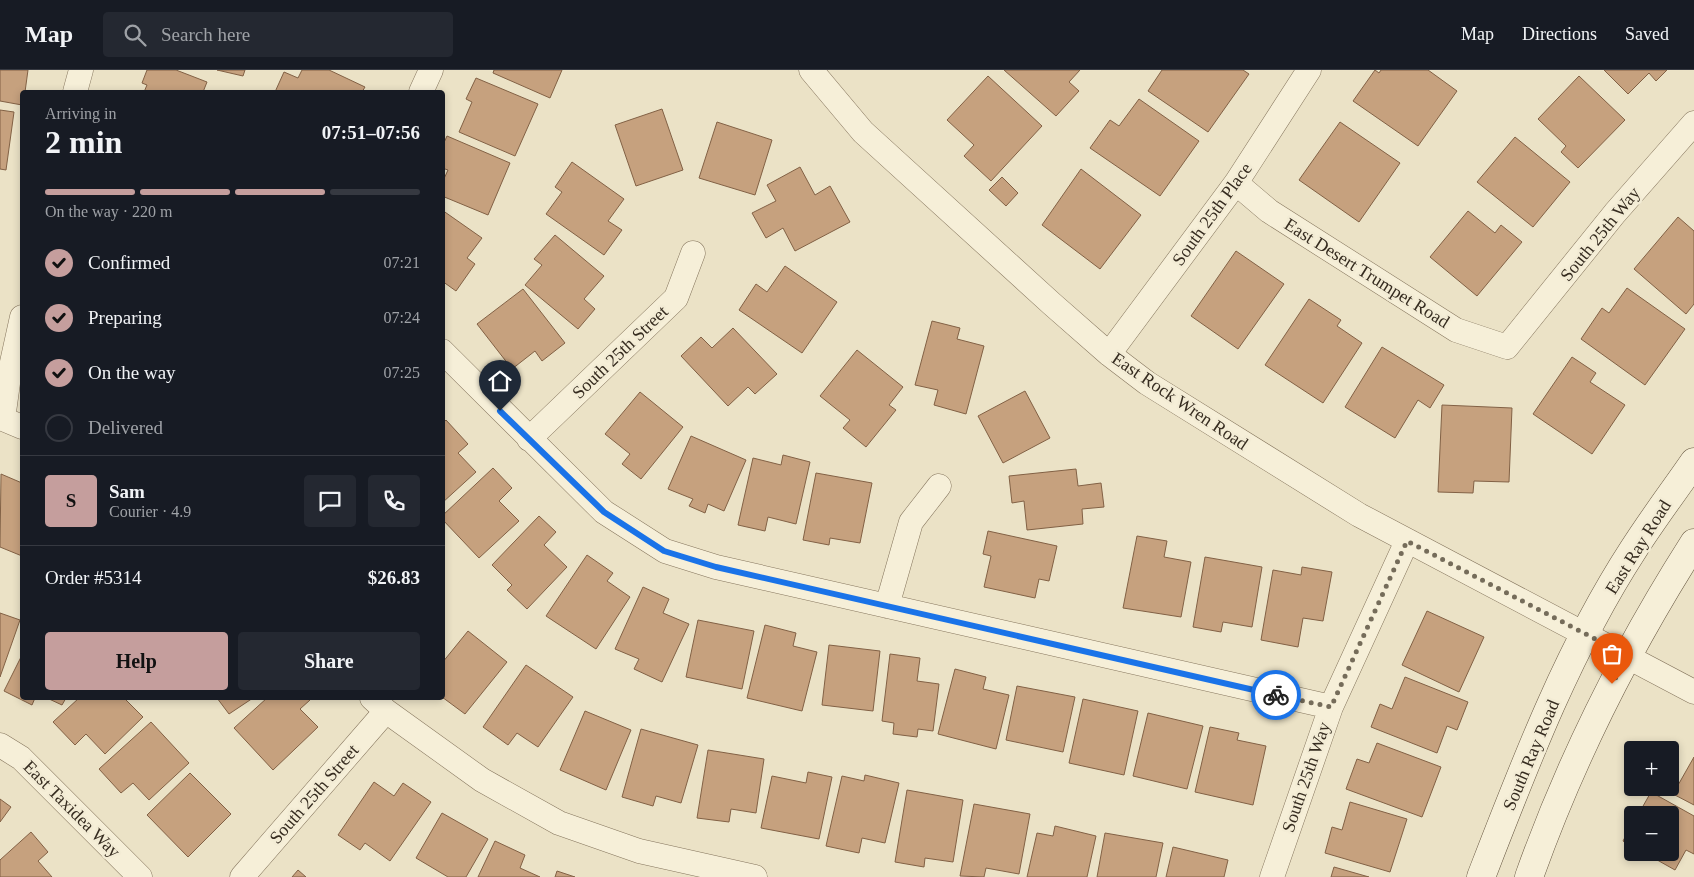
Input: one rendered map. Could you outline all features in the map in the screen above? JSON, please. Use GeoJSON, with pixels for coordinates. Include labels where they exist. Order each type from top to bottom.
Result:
{"type":"FeatureCollection","features":[{"type":"Feature","properties":{"kind":"main road","name":"East Ray Road"},"geometry":{"type":"LineString","coordinates":[[1586,634],[1632,551],[1694,462]]}},
{"type":"Feature","properties":{"kind":"main road"},"geometry":{"type":"LineString","coordinates":[[1529,877],[1574,763],[1604,698],[1665,588],[1694,543]]}},
{"type":"Feature","properties":{"kind":"main road","name":"South Ray Road"},"geometry":{"type":"LineString","coordinates":[[1481,877],[1533,750],[1586,634]]}},
{"type":"Feature","properties":{"kind":"street"},"geometry":{"type":"LineString","coordinates":[[76,90],[81,70]]}},
{"type":"Feature","properties":{"kind":"street"},"geometry":{"type":"LineString","coordinates":[[422,90],[431,70]]}},
{"type":"Feature","properties":{"kind":"street","name":"East Rock Wren Road"},"geometry":{"type":"LineString","coordinates":[[811,70],[863,132],[1108,354],[1147,383],[1359,515],[1694,692]]}},
{"type":"Feature","properties":{"kind":"street","name":"South 25th Place"},"geometry":{"type":"LineString","coordinates":[[1108,354],[1236,184],[1308,70]]}},
{"type":"Feature","properties":{"kind":"street","name":"South 25th Way"},"geometry":{"type":"LineString","coordinates":[[1506,346],[1615,213],[1694,123]]}},
{"type":"Feature","properties":{"kind":"street","name":"East Desert Trumpet Road"},"geometry":{"type":"LineString","coordinates":[[1236,184],[1268,211],[1456,330],[1506,346]]}},
{"type":"Feature","properties":{"kind":"street","name":"South 25th Street"},"geometry":{"type":"LineString","coordinates":[[529,438],[676,298],[692,253]]}},
{"type":"Feature","properties":{"kind":"street"},"geometry":{"type":"LineString","coordinates":[[13,423],[9,376],[20,326]]}},
{"type":"Feature","properties":{"kind":"street"},"geometry":{"type":"LineString","coordinates":[[445,354],[604,512],[664,551],[716,567],[1331,707]]}},
{"type":"Feature","properties":{"kind":"street"},"geometry":{"type":"LineString","coordinates":[[887,606],[911,522],[939,486]]}},
{"type":"Feature","properties":{"kind":"street","name":"South 25th Way"},"geometry":{"type":"LineString","coordinates":[[1272,877],[1331,707],[1407,541]]}},
{"type":"Feature","properties":{"kind":"street"},"geometry":{"type":"LineString","coordinates":[[379,704],[482,780],[559,823],[639,851],[755,877]]}},
{"type":"Feature","properties":{"kind":"street","name":"South 25th Street"},"geometry":{"type":"LineString","coordinates":[[242,877],[379,704]]}},
{"type":"Feature","properties":{"kind":"street","name":"East Taxidea Way"},"geometry":{"type":"LineString","coordinates":[[0,745],[21,758],[140,877]]}},
{"type":"Feature","properties":{"kind":"building"},"geometry":{"type":"Polygon","coordinates":[[[0,70],[28,70],[25,90],[20,90],[20,105],[0,101],[0,70]]]}},
{"type":"Feature","properties":{"kind":"building"},"geometry":{"type":"Polygon","coordinates":[[[147,70],[176,70],[207,82],[204,90],[145,90],[147,85],[142,83],[147,70]]]}},
{"type":"Feature","properties":{"kind":"building"},"geometry":{"type":"Polygon","coordinates":[[[217,70],[245,70],[243,76],[217,70]]]}},
{"type":"Feature","properties":{"kind":"building"},"geometry":{"type":"Polygon","coordinates":[[[302,70],[329,70],[365,87],[363,90],[276,90],[284,72],[298,78],[302,70]]]}},
{"type":"Feature","properties":{"kind":"building"},"geometry":{"type":"Polygon","coordinates":[[[494,70],[562,70],[550,98],[493,73],[494,70]]]}},
{"type":"Feature","properties":{"kind":"building"},"geometry":{"type":"Polygon","coordinates":[[[1004,70],[1080,70],[1069,82],[1079,91],[1056,116],[1004,70]]]}},
{"type":"Feature","properties":{"kind":"building"},"geometry":{"type":"Polygon","coordinates":[[[1162,70],[1243,70],[1249,74],[1208,132],[1148,91],[1162,70]]]}},
{"type":"Feature","properties":{"kind":"building"},"geometry":{"type":"Polygon","coordinates":[[[1375,70],[1379,73],[1381,70],[1428,70],[1457,91],[1418,146],[1353,101],[1375,70]]]}},
{"type":"Feature","properties":{"kind":"building"},"geometry":{"type":"Polygon","coordinates":[[[1604,70],[1667,70],[1656,81],[1649,73],[1628,94],[1604,70]]]}},
{"type":"Feature","properties":{"kind":"building"},"geometry":{"type":"Polygon","coordinates":[[[988,76],[1042,126],[991,181],[964,156],[974,145],[947,120],[988,76]]]}},
{"type":"Feature","properties":{"kind":"building"},"geometry":{"type":"Polygon","coordinates":[[[1579,76],[1625,120],[1578,168],[1561,152],[1566,146],[1538,119],[1579,76]]]}},
{"type":"Feature","properties":{"kind":"building"},"geometry":{"type":"Polygon","coordinates":[[[476,78],[538,104],[515,156],[459,132],[472,102],[466,99],[476,78]]]}},
{"type":"Feature","properties":{"kind":"building"},"geometry":{"type":"Polygon","coordinates":[[[1139,99],[1199,141],[1160,196],[1090,148],[1110,120],[1119,126],[1139,99]]]}},
{"type":"Feature","properties":{"kind":"building"},"geometry":{"type":"Polygon","coordinates":[[[662,109],[683,170],[636,186],[615,125],[662,109]]]}},
{"type":"Feature","properties":{"kind":"building"},"geometry":{"type":"Polygon","coordinates":[[[0,110],[14,112],[6,170],[0,169],[0,110]]]}},
{"type":"Feature","properties":{"kind":"building"},"geometry":{"type":"Polygon","coordinates":[[[717,122],[772,140],[755,195],[699,178],[717,122]]]}},
{"type":"Feature","properties":{"kind":"building"},"geometry":{"type":"Polygon","coordinates":[[[1340,122],[1400,163],[1359,222],[1299,180],[1340,122]]]}},
{"type":"Feature","properties":{"kind":"building"},"geometry":{"type":"Polygon","coordinates":[[[447,136],[510,163],[488,215],[445,197],[445,176],[448,170],[445,169],[445,140],[447,136]]]}},
{"type":"Feature","properties":{"kind":"building"},"geometry":{"type":"Polygon","coordinates":[[[1515,137],[1570,182],[1533,227],[1477,182],[1515,137]]]}},
{"type":"Feature","properties":{"kind":"building"},"geometry":{"type":"Polygon","coordinates":[[[572,162],[624,199],[608,221],[622,230],[604,255],[546,214],[562,192],[555,187],[572,162]]]}},
{"type":"Feature","properties":{"kind":"building"},"geometry":{"type":"Polygon","coordinates":[[[800,167],[815,195],[830,186],[850,222],[795,251],[783,228],[766,238],[752,213],[776,201],[767,185],[800,167]]]}},
{"type":"Feature","properties":{"kind":"building"},"geometry":{"type":"Polygon","coordinates":[[[1081,169],[1141,215],[1100,269],[1042,225],[1081,169]]]}},
{"type":"Feature","properties":{"kind":"building"},"geometry":{"type":"Polygon","coordinates":[[[1002,177],[1018,193],[1006,206],[989,190],[1002,177]]]}},
{"type":"Feature","properties":{"kind":"building"},"geometry":{"type":"Polygon","coordinates":[[[1468,211],[1495,233],[1501,225],[1522,242],[1477,296],[1430,257],[1468,211]]]}},
{"type":"Feature","properties":{"kind":"building"},"geometry":{"type":"Polygon","coordinates":[[[445,212],[482,238],[467,258],[475,264],[456,291],[445,283],[445,212]]]}},
{"type":"Feature","properties":{"kind":"building"},"geometry":{"type":"Polygon","coordinates":[[[1678,217],[1694,231],[1694,304],[1686,314],[1634,269],[1678,217]]]}},
{"type":"Feature","properties":{"kind":"building"},"geometry":{"type":"Polygon","coordinates":[[[555,235],[604,276],[584,299],[595,309],[578,329],[525,285],[542,265],[534,259],[555,235]]]}},
{"type":"Feature","properties":{"kind":"building"},"geometry":{"type":"Polygon","coordinates":[[[1236,251],[1284,284],[1238,349],[1191,316],[1236,251]]]}},
{"type":"Feature","properties":{"kind":"building"},"geometry":{"type":"Polygon","coordinates":[[[785,266],[837,302],[802,353],[739,310],[756,284],[767,292],[785,266]]]}},
{"type":"Feature","properties":{"kind":"building"},"geometry":{"type":"Polygon","coordinates":[[[1627,288],[1685,329],[1645,385],[1581,339],[1602,308],[1609,313],[1627,288]]]}},
{"type":"Feature","properties":{"kind":"building"},"geometry":{"type":"Polygon","coordinates":[[[523,289],[565,343],[542,361],[535,351],[512,369],[477,324],[523,289]]]}},
{"type":"Feature","properties":{"kind":"building"},"geometry":{"type":"Polygon","coordinates":[[[1309,299],[1341,320],[1337,326],[1362,343],[1323,403],[1265,365],[1309,299]]]}},
{"type":"Feature","properties":{"kind":"building"},"geometry":{"type":"Polygon","coordinates":[[[932,321],[960,328],[957,339],[984,346],[966,414],[934,405],[938,390],[915,385],[932,321]]]}},
{"type":"Feature","properties":{"kind":"building"},"geometry":{"type":"Polygon","coordinates":[[[733,328],[777,374],[755,394],[748,387],[728,406],[681,356],[701,337],[712,348],[733,328]]]}},
{"type":"Feature","properties":{"kind":"building"},"geometry":{"type":"Polygon","coordinates":[[[1382,347],[1444,385],[1430,408],[1418,400],[1395,438],[1345,407],[1382,347]]]}},
{"type":"Feature","properties":{"kind":"building"},"geometry":{"type":"Polygon","coordinates":[[[857,350],[903,387],[889,405],[896,410],[866,447],[843,428],[850,420],[820,396],[857,350]]]}},
{"type":"Feature","properties":{"kind":"building"},"geometry":{"type":"Polygon","coordinates":[[[1572,357],[1596,373],[1590,382],[1625,405],[1592,454],[1533,414],[1572,357]]]}},
{"type":"Feature","properties":{"kind":"building"},"geometry":{"type":"Polygon","coordinates":[[[1025,391],[1050,438],[1003,463],[978,416],[1025,391]]]}},
{"type":"Feature","properties":{"kind":"building"},"geometry":{"type":"Polygon","coordinates":[[[640,392],[683,427],[641,479],[622,464],[630,454],[605,434],[640,392]]]}},
{"type":"Feature","properties":{"kind":"building"},"geometry":{"type":"Polygon","coordinates":[[[1442,405],[1512,408],[1509,482],[1474,481],[1473,493],[1438,492],[1442,405]]]}},
{"type":"Feature","properties":{"kind":"building"},"geometry":{"type":"Polygon","coordinates":[[[445,421],[468,444],[458,453],[476,472],[445,500],[445,421]]]}},
{"type":"Feature","properties":{"kind":"building"},"geometry":{"type":"Polygon","coordinates":[[[691,436],[746,460],[724,511],[708,504],[705,513],[689,506],[693,499],[668,489],[691,436]]]}},
{"type":"Feature","properties":{"kind":"building"},"geometry":{"type":"Polygon","coordinates":[[[783,455],[810,462],[796,524],[768,517],[765,531],[738,525],[753,458],[781,465],[783,455]]]}},
{"type":"Feature","properties":{"kind":"building"},"geometry":{"type":"Polygon","coordinates":[[[493,468],[512,488],[499,501],[519,521],[479,558],[445,522],[445,513],[493,468]]]}},
{"type":"Feature","properties":{"kind":"building"},"geometry":{"type":"Polygon","coordinates":[[[1076,469],[1078,486],[1101,483],[1104,507],[1082,509],[1083,524],[1027,530],[1024,501],[1012,503],[1009,476],[1076,469]]]}},
{"type":"Feature","properties":{"kind":"building"},"geometry":{"type":"Polygon","coordinates":[[[816,473],[872,483],[860,543],[830,538],[829,545],[803,540],[816,473]]]}},
{"type":"Feature","properties":{"kind":"building"},"geometry":{"type":"Polygon","coordinates":[[[1,474],[20,482],[20,555],[0,547],[1,474]]]}},
{"type":"Feature","properties":{"kind":"building"},"geometry":{"type":"Polygon","coordinates":[[[539,516],[556,532],[544,545],[567,567],[527,609],[507,590],[512,585],[492,565],[539,516]]]}},
{"type":"Feature","properties":{"kind":"building"},"geometry":{"type":"Polygon","coordinates":[[[988,531],[1057,546],[1049,581],[1039,579],[1035,598],[984,587],[991,556],[983,554],[988,531]]]}},
{"type":"Feature","properties":{"kind":"building"},"geometry":{"type":"Polygon","coordinates":[[[1137,536],[1167,541],[1164,557],[1191,562],[1181,617],[1123,608],[1137,536]]]}},
{"type":"Feature","properties":{"kind":"building"},"geometry":{"type":"Polygon","coordinates":[[[587,555],[613,573],[607,581],[630,597],[596,649],[546,616],[587,555]]]}},
{"type":"Feature","properties":{"kind":"building"},"geometry":{"type":"Polygon","coordinates":[[[1205,557],[1262,567],[1252,627],[1223,622],[1221,632],[1193,627],[1205,557]]]}},
{"type":"Feature","properties":{"kind":"building"},"geometry":{"type":"Polygon","coordinates":[[[1302,567],[1332,572],[1323,621],[1303,618],[1298,647],[1261,640],[1273,570],[1301,575],[1302,567]]]}},
{"type":"Feature","properties":{"kind":"building"},"geometry":{"type":"Polygon","coordinates":[[[643,587],[669,599],[663,613],[689,624],[662,682],[634,669],[639,659],[615,649],[643,587]]]}},
{"type":"Feature","properties":{"kind":"building"},"geometry":{"type":"Polygon","coordinates":[[[1427,611],[1484,637],[1459,692],[1402,665],[1427,611]]]}},
{"type":"Feature","properties":{"kind":"building"},"geometry":{"type":"Polygon","coordinates":[[[0,613],[20,620],[0,677],[0,613]]]}},
{"type":"Feature","properties":{"kind":"building"},"geometry":{"type":"Polygon","coordinates":[[[698,620],[754,631],[742,689],[686,677],[698,620]]]}},
{"type":"Feature","properties":{"kind":"building"},"geometry":{"type":"Polygon","coordinates":[[[765,625],[796,633],[793,646],[817,652],[802,711],[747,698],[765,625]]]}},
{"type":"Feature","properties":{"kind":"building"},"geometry":{"type":"Polygon","coordinates":[[[468,631],[507,662],[465,714],[445,699],[445,659],[468,631]]]}},
{"type":"Feature","properties":{"kind":"building"},"geometry":{"type":"Polygon","coordinates":[[[829,645],[880,651],[873,711],[822,705],[829,645]]]}},
{"type":"Feature","properties":{"kind":"building"},"geometry":{"type":"Polygon","coordinates":[[[890,654],[920,658],[917,681],[939,684],[933,731],[918,729],[917,737],[893,734],[894,723],[882,721],[890,654]]]}},
{"type":"Feature","properties":{"kind":"building"},"geometry":{"type":"Polygon","coordinates":[[[20,659],[20,699],[4,691],[20,659]]]}},
{"type":"Feature","properties":{"kind":"building"},"geometry":{"type":"Polygon","coordinates":[[[526,665],[573,697],[538,747],[517,733],[508,745],[483,727],[526,665]]]}},
{"type":"Feature","properties":{"kind":"building"},"geometry":{"type":"Polygon","coordinates":[[[955,669],[986,677],[983,689],[1009,695],[996,749],[938,734],[955,669]]]}},
{"type":"Feature","properties":{"kind":"building"},"geometry":{"type":"Polygon","coordinates":[[[1405,677],[1468,702],[1457,730],[1447,726],[1437,753],[1371,727],[1380,704],[1392,709],[1405,677]]]}},
{"type":"Feature","properties":{"kind":"building"},"geometry":{"type":"Polygon","coordinates":[[[1017,686],[1075,697],[1063,752],[1006,740],[1017,686]]]}},
{"type":"Feature","properties":{"kind":"building"},"geometry":{"type":"Polygon","coordinates":[[[1083,699],[1138,711],[1124,775],[1069,763],[1083,699]]]}},
{"type":"Feature","properties":{"kind":"building"},"geometry":{"type":"Polygon","coordinates":[[[22,700],[34,700],[32,705],[22,700]]]}},
{"type":"Feature","properties":{"kind":"building"},"geometry":{"type":"Polygon","coordinates":[[[51,700],[65,700],[62,705],[51,700]]]}},
{"type":"Feature","properties":{"kind":"building"},"geometry":{"type":"Polygon","coordinates":[[[77,700],[126,700],[143,717],[105,754],[86,734],[75,745],[53,722],[77,700]]]}},
{"type":"Feature","properties":{"kind":"building"},"geometry":{"type":"Polygon","coordinates":[[[218,700],[250,700],[229,714],[218,700]]]}},
{"type":"Feature","properties":{"kind":"building"},"geometry":{"type":"Polygon","coordinates":[[[265,700],[310,700],[300,709],[318,727],[273,770],[234,728],[265,700]]]}},
{"type":"Feature","properties":{"kind":"building"},"geometry":{"type":"Polygon","coordinates":[[[585,711],[631,730],[606,790],[560,770],[585,711]]]}},
{"type":"Feature","properties":{"kind":"building"},"geometry":{"type":"Polygon","coordinates":[[[1148,713],[1203,726],[1187,789],[1133,776],[1148,713]]]}},
{"type":"Feature","properties":{"kind":"building"},"geometry":{"type":"Polygon","coordinates":[[[151,722],[189,763],[149,800],[133,783],[121,793],[99,769],[151,722]]]}},
{"type":"Feature","properties":{"kind":"building"},"geometry":{"type":"Polygon","coordinates":[[[1210,727],[1239,733],[1237,740],[1266,746],[1253,805],[1195,792],[1210,727]]]}},
{"type":"Feature","properties":{"kind":"building"},"geometry":{"type":"Polygon","coordinates":[[[641,729],[698,745],[681,803],[656,796],[653,806],[622,797],[641,729]]]}},
{"type":"Feature","properties":{"kind":"building"},"geometry":{"type":"Polygon","coordinates":[[[1377,743],[1441,767],[1422,817],[1346,789],[1357,759],[1369,763],[1377,743]]]}},
{"type":"Feature","properties":{"kind":"building"},"geometry":{"type":"Polygon","coordinates":[[[708,750],[764,759],[756,813],[731,809],[729,822],[697,818],[708,750]]]}},
{"type":"Feature","properties":{"kind":"building"},"geometry":{"type":"Polygon","coordinates":[[[1694,757],[1694,805],[1677,796],[1679,796],[1679,783],[1694,757]]]}},
{"type":"Feature","properties":{"kind":"building"},"geometry":{"type":"Polygon","coordinates":[[[808,772],[832,777],[819,839],[761,828],[772,776],[806,783],[808,772]]]}},
{"type":"Feature","properties":{"kind":"building"},"geometry":{"type":"Polygon","coordinates":[[[190,773],[231,814],[188,857],[147,815],[190,773]]]}},
{"type":"Feature","properties":{"kind":"building"},"geometry":{"type":"Polygon","coordinates":[[[865,775],[899,783],[885,843],[862,838],[859,853],[826,846],[842,776],[864,781],[865,775]]]}},
{"type":"Feature","properties":{"kind":"building"},"geometry":{"type":"Polygon","coordinates":[[[374,782],[394,796],[403,783],[431,802],[390,861],[365,843],[360,850],[338,835],[374,782]]]}},
{"type":"Feature","properties":{"kind":"building"},"geometry":{"type":"Polygon","coordinates":[[[907,790],[963,800],[953,862],[925,858],[924,867],[895,862],[907,790]]]}},
{"type":"Feature","properties":{"kind":"building"},"geometry":{"type":"Polygon","coordinates":[[[1649,796],[1658,796],[1676,806],[1643,806],[1649,796]]]}},
{"type":"Feature","properties":{"kind":"building"},"geometry":{"type":"Polygon","coordinates":[[[0,799],[11,807],[0,822],[0,799]]]}},
{"type":"Feature","properties":{"kind":"building"},"geometry":{"type":"Polygon","coordinates":[[[1350,802],[1407,819],[1390,872],[1325,853],[1332,827],[1342,830],[1350,802]]]}},
{"type":"Feature","properties":{"kind":"building"},"geometry":{"type":"Polygon","coordinates":[[[974,804],[1030,814],[1019,874],[986,868],[984,877],[960,876],[974,804]]]}},
{"type":"Feature","properties":{"kind":"building"},"geometry":{"type":"Polygon","coordinates":[[[1679,808],[1694,816],[1694,854],[1686,850],[1675,870],[1659,861],[1679,861],[1679,808]]]}},
{"type":"Feature","properties":{"kind":"building"},"geometry":{"type":"Polygon","coordinates":[[[442,813],[488,839],[466,877],[448,877],[416,858],[442,813]]]}},
{"type":"Feature","properties":{"kind":"building"},"geometry":{"type":"Polygon","coordinates":[[[1055,826],[1096,836],[1087,877],[1027,877],[1037,833],[1053,836],[1055,826]]]}},
{"type":"Feature","properties":{"kind":"building"},"geometry":{"type":"Polygon","coordinates":[[[31,832],[48,852],[38,861],[52,877],[0,877],[0,860],[31,832]]]}},
{"type":"Feature","properties":{"kind":"building"},"geometry":{"type":"Polygon","coordinates":[[[1105,833],[1163,843],[1156,877],[1097,877],[1105,833]]]}},
{"type":"Feature","properties":{"kind":"building"},"geometry":{"type":"Polygon","coordinates":[[[495,841],[525,855],[520,868],[540,877],[478,877],[495,841]]]}},
{"type":"Feature","properties":{"kind":"building"},"geometry":{"type":"Polygon","coordinates":[[[1173,847],[1228,860],[1224,877],[1166,877],[1173,847]]]}},
{"type":"Feature","properties":{"kind":"building"},"geometry":{"type":"Polygon","coordinates":[[[1334,867],[1369,877],[1331,877],[1334,867]]]}},
{"type":"Feature","properties":{"kind":"building"},"geometry":{"type":"Polygon","coordinates":[[[298,870],[306,877],[292,877],[298,870]]]}},
{"type":"Feature","properties":{"kind":"building"},"geometry":{"type":"Polygon","coordinates":[[[557,871],[575,877],[555,877],[557,871]]]}},
{"type":"Feature","properties":{"kind":"way so far"},"geometry":{"type":"LineString","coordinates":[[1276,695],[1331,707],[1407,541],[1628,656],[1612,684]]}},
{"type":"Feature","properties":{"kind":"route"},"geometry":{"type":"LineString","coordinates":[[500,411],[604,512],[664,551],[716,567],[1276,695]]}}]}
